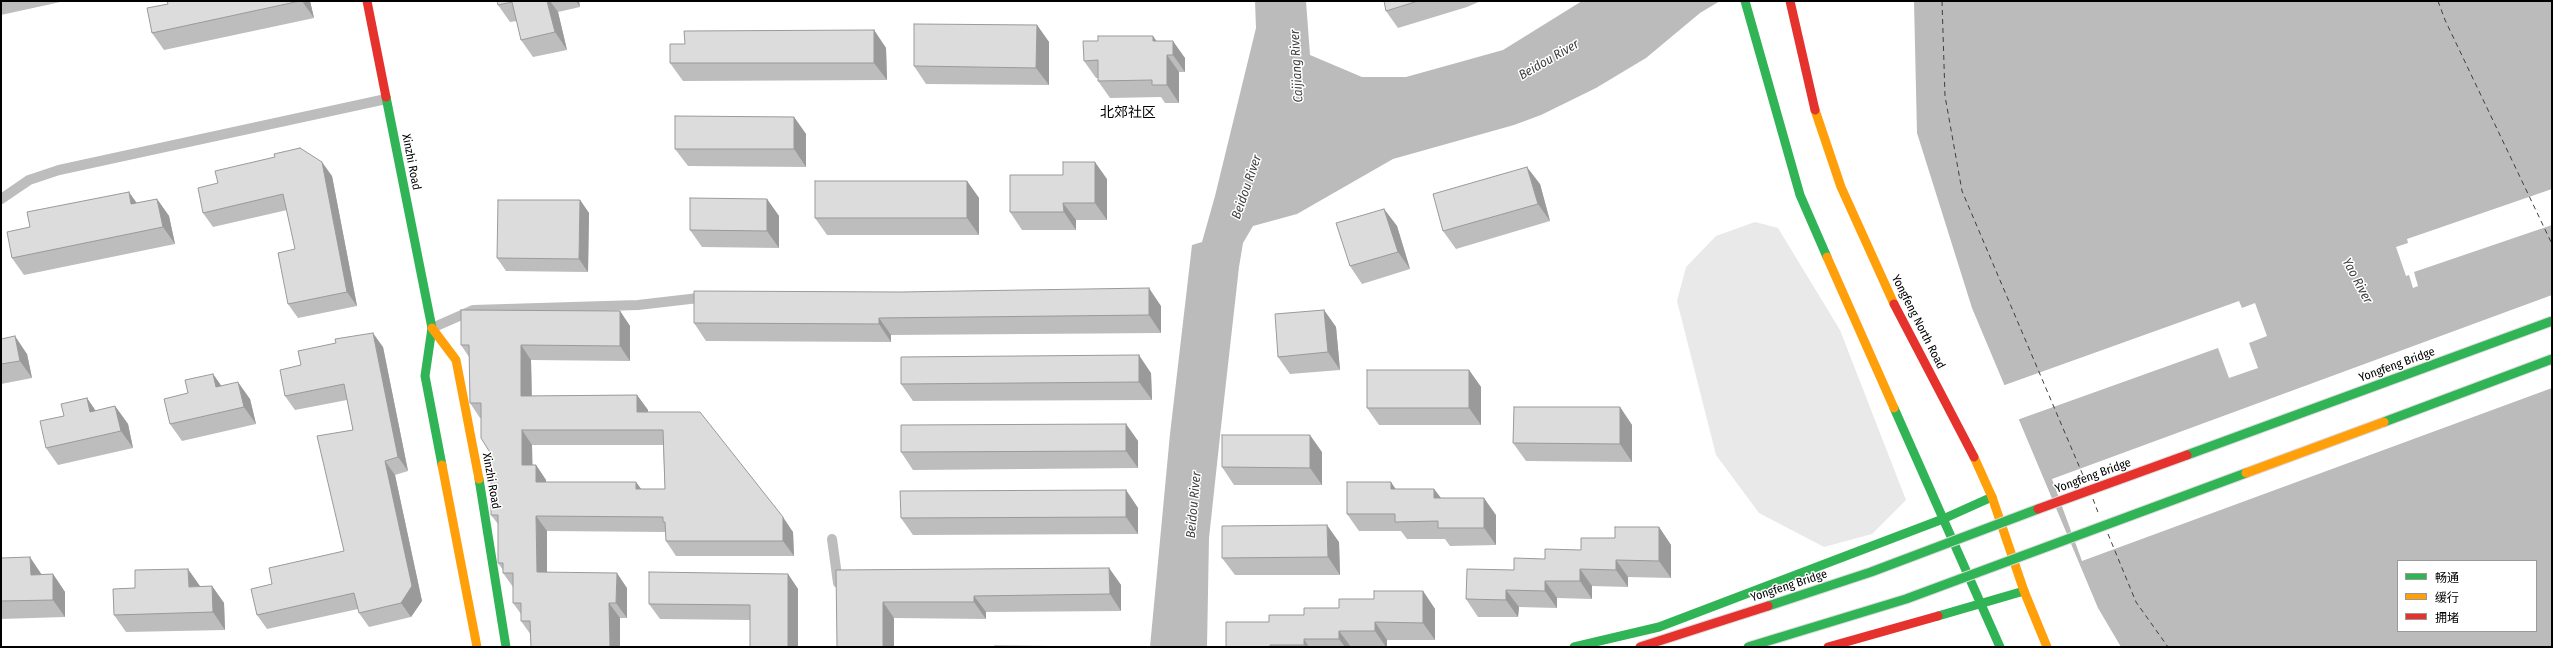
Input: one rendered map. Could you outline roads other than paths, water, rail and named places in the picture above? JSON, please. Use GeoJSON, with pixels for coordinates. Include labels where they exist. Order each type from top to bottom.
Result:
{"type":"FeatureCollection","features":[{"type":"Feature","properties":{"kind":"main road","name":"Xinzhi Road"},"geometry":{"type":"LineString","coordinates":[[367,1],[432,328],[425,376],[477,647]]}},
{"type":"Feature","properties":{"kind":"main road"},"geometry":{"type":"LineString","coordinates":[[1745,1],[1749,23],[1800,195],[2000,647]]}},
{"type":"Feature","properties":{"kind":"main road","name":"Yongfeng North Road"},"geometry":{"type":"LineString","coordinates":[[1790,1],[1816,114],[1841,187],[1883,283],[1976,461],[1992,497],[2024,591],[2047,647]]}},
{"type":"Feature","properties":{"kind":"main road","name":"Yongfeng Bridge"},"geometry":{"type":"LineString","coordinates":[[1640,647],[1871,572],[1925,550],[2552,321]]}},
{"type":"Feature","properties":{"kind":"main road","name":"Xinzhi Road"},"geometry":{"type":"LineString","coordinates":[[432,328],[456,360],[482,496],[506,647]]}},
{"type":"Feature","properties":{"kind":"main road"},"geometry":{"type":"LineString","coordinates":[[1748,647],[1906,599],[2552,359]]}},
{"type":"Feature","properties":{"kind":"main road"},"geometry":{"type":"LineString","coordinates":[[1574,647],[1659,627],[1943,519],[1992,497]]}},
{"type":"Feature","properties":{"kind":"main road"},"geometry":{"type":"LineString","coordinates":[[1828,647],[2024,591]]}},
{"type":"Feature","properties":{"kind":"lane"},"geometry":{"type":"LineString","coordinates":[[1,199],[30,180],[59,170],[386,99]]}},
{"type":"Feature","properties":{"kind":"lane"},"geometry":{"type":"LineString","coordinates":[[432,328],[473,310],[638,305],[718,296]]}},
{"type":"Feature","properties":{"kind":"lane"},"geometry":{"type":"LineString","coordinates":[[832,539],[838,570],[838,593]]}},
{"type":"Feature","properties":{"kind":"water"},"geometry":{"type":"Polygon","coordinates":[[[1255,1],[1306,1],[1310,55],[1362,77],[1406,77],[1503,50],[1582,1],[1720,1],[1700,13],[1646,58],[1596,88],[1541,115],[1514,125],[1393,159],[1297,214],[1253,226],[1243,243],[1239,267],[1221,427],[1209,538],[1207,647],[1150,647],[1170,434],[1192,245],[1202,242],[1215,196],[1256,28],[1255,1]]]}},
{"type":"Feature","properties":{"kind":"water","name":"Yao River"},"geometry":{"type":"Polygon","coordinates":[[[1914,1],[2552,1],[2552,647],[2121,647],[2098,608],[1972,308],[1917,133],[1914,1]]]}},
{"type":"Feature","properties":{"kind":"district","name":"北郊社区"},"geometry":{"type":"Point","coordinates":[1128,113]}},
{"type":"Feature","properties":{"kind":"water label","name":"Beidou River"},"geometry":{"type":"Point","coordinates":[1549,60]}},
{"type":"Feature","properties":{"kind":"water label","name":"Caijiang River"},"geometry":{"type":"Point","coordinates":[1297,66]}},
{"type":"Feature","properties":{"kind":"water label","name":"Beidou River"},"geometry":{"type":"Point","coordinates":[1247,187]}},
{"type":"Feature","properties":{"kind":"water label","name":"Beidou River"},"geometry":{"type":"Point","coordinates":[1194,505]}}]}
